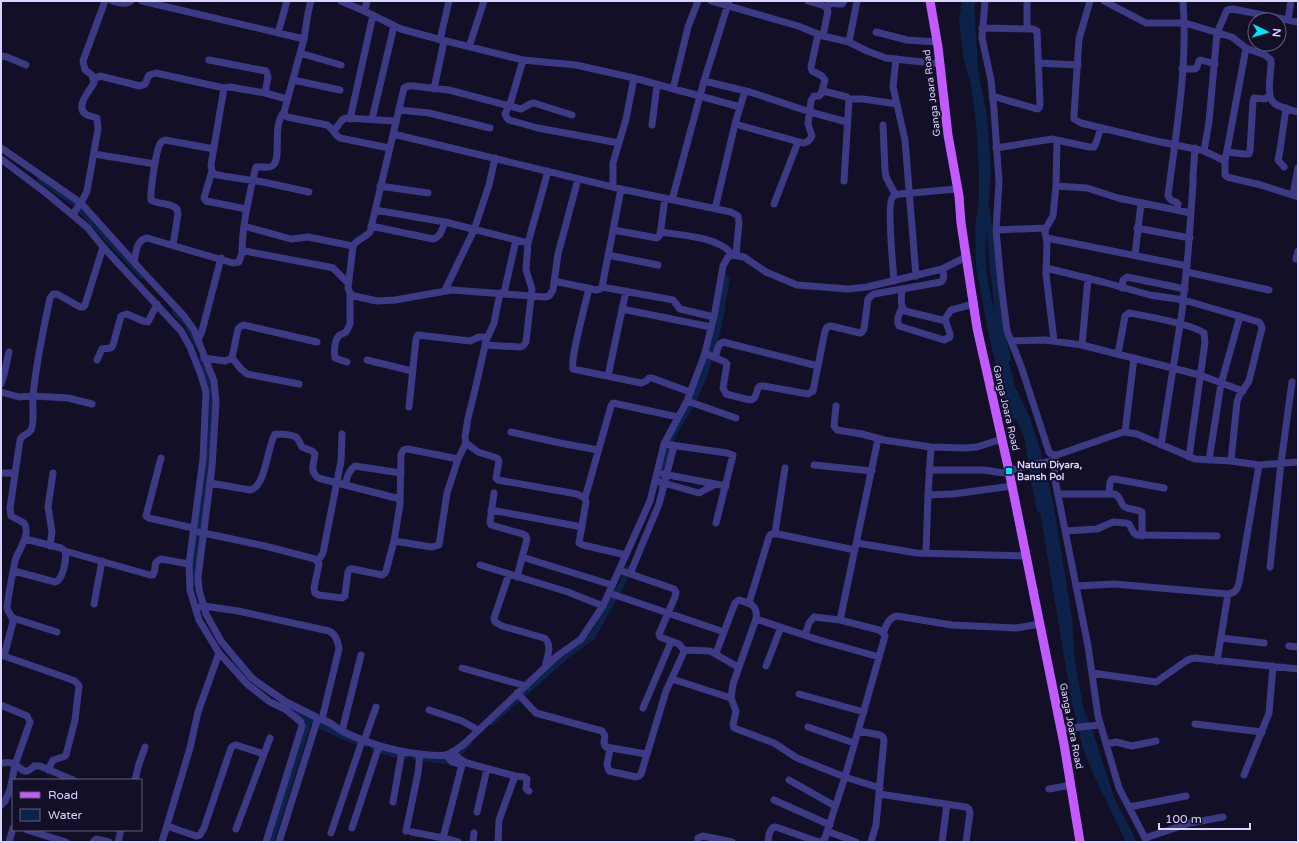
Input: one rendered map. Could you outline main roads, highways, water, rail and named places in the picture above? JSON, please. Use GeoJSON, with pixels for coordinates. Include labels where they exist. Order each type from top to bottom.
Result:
{"type":"FeatureCollection","features":[{"type":"Feature","properties":{"kind":"main road","name":"Ganga Joara Road"},"geometry":{"type":"LineString","coordinates":[[930,1],[940,64],[948,135],[977,328],[1009,471],[1040,624],[1061,729],[1080,842]]}},
{"type":"Feature","properties":{"kind":"water"},"geometry":{"type":"Polygon","coordinates":[[[962,1],[976,1],[970,20],[971,43],[987,115],[991,172],[985,252],[987,277],[1016,389],[1030,418],[1041,452],[1043,467],[1042,476],[1047,476],[1054,507],[1072,618],[1075,663],[1084,710],[1092,729],[1114,797],[1137,842],[1126,842],[1096,780],[1083,749],[1071,699],[1037,493],[1030,471],[1024,436],[1017,421],[1009,413],[999,379],[988,331],[976,267],[975,228],[979,199],[979,172],[976,124],[971,86],[964,60],[959,21],[962,1]]]}},
{"type":"Feature","properties":{"kind":"waterway"},"geometry":{"type":"LineString","coordinates":[[971,1],[975,67]]}},
{"type":"Feature","properties":{"kind":"waterway"},"geometry":{"type":"LineString","coordinates":[[40,179],[75,204],[142,276]]}},
{"type":"Feature","properties":{"kind":"waterway"},"geometry":{"type":"LineString","coordinates":[[987,210],[998,314],[1008,359]]}},
{"type":"Feature","properties":{"kind":"waterway"},"geometry":{"type":"LineString","coordinates":[[660,486],[673,435],[692,403],[705,374],[719,325],[727,278]]}},
{"type":"Feature","properties":{"kind":"waterway"},"geometry":{"type":"LineString","coordinates":[[175,312],[187,324],[197,345]]}},
{"type":"Feature","properties":{"kind":"waterway"},"geometry":{"type":"LineString","coordinates":[[196,584],[194,570],[209,462],[213,392],[202,358]]}},
{"type":"Feature","properties":{"kind":"waterway"},"geometry":{"type":"LineString","coordinates":[[1034,480],[1040,510]]}},
{"type":"Feature","properties":{"kind":"waterway"},"geometry":{"type":"LineString","coordinates":[[492,722],[566,656],[592,637],[623,582],[628,569]]}},
{"type":"Feature","properties":{"kind":"waterway"},"geometry":{"type":"LineString","coordinates":[[235,662],[250,680]]}},
{"type":"Feature","properties":{"kind":"waterway"},"geometry":{"type":"LineString","coordinates":[[283,704],[323,727],[366,745]]}},
{"type":"Feature","properties":{"kind":"waterway"},"geometry":{"type":"LineString","coordinates":[[271,842],[310,720]]}},
{"type":"Feature","properties":{"kind":"waterway"},"geometry":{"type":"LineString","coordinates":[[415,757],[445,761],[452,760],[469,743]]}},
{"type":"Feature","properties":{"kind":"waterway"},"geometry":{"type":"LineString","coordinates":[[374,748],[393,754],[406,756]]}},
{"type":"Feature","properties":{"kind":"place","name":"Natun Diyara, Bansh Pol"},"geometry":{"type":"Point","coordinates":[1009,471]}}]}
